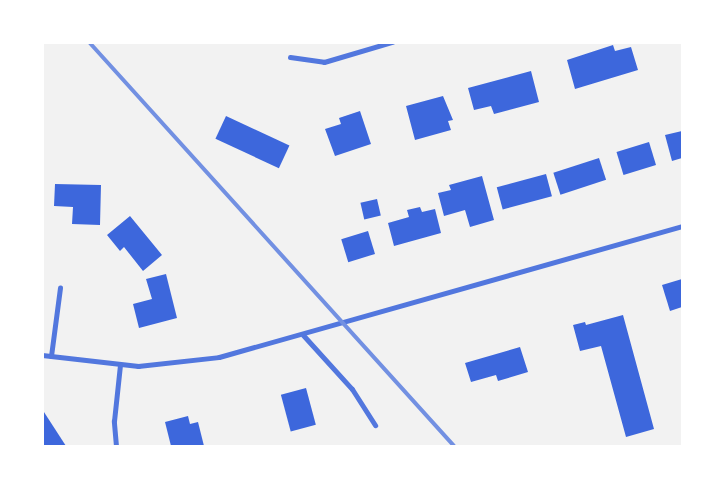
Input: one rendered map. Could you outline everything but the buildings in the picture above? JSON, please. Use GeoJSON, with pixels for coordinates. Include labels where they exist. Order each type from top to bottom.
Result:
{"type":"FeatureCollection","features":[{"type":"Feature","properties":{"kind":"street"},"geometry":{"type":"LineString","coordinates":[[290,57],[324,62],[392,42]]}},
{"type":"Feature","properties":{"kind":"street"},"geometry":{"type":"LineString","coordinates":[[42,355],[120,365],[179,364],[219,357],[303,335],[682,226]]}},
{"type":"Feature","properties":{"kind":"street"},"geometry":{"type":"LineString","coordinates":[[51,356],[60,288]]}},
{"type":"Feature","properties":{"kind":"street"},"geometry":{"type":"LineString","coordinates":[[303,335],[352,389],[375,425]]}},
{"type":"Feature","properties":{"kind":"street"},"geometry":{"type":"LineString","coordinates":[[116,446],[114,421],[120,365]]}},
{"type":"Feature","properties":{"kind":"railway"},"geometry":{"type":"LineString","coordinates":[[89,42],[454,446]]}}]}
